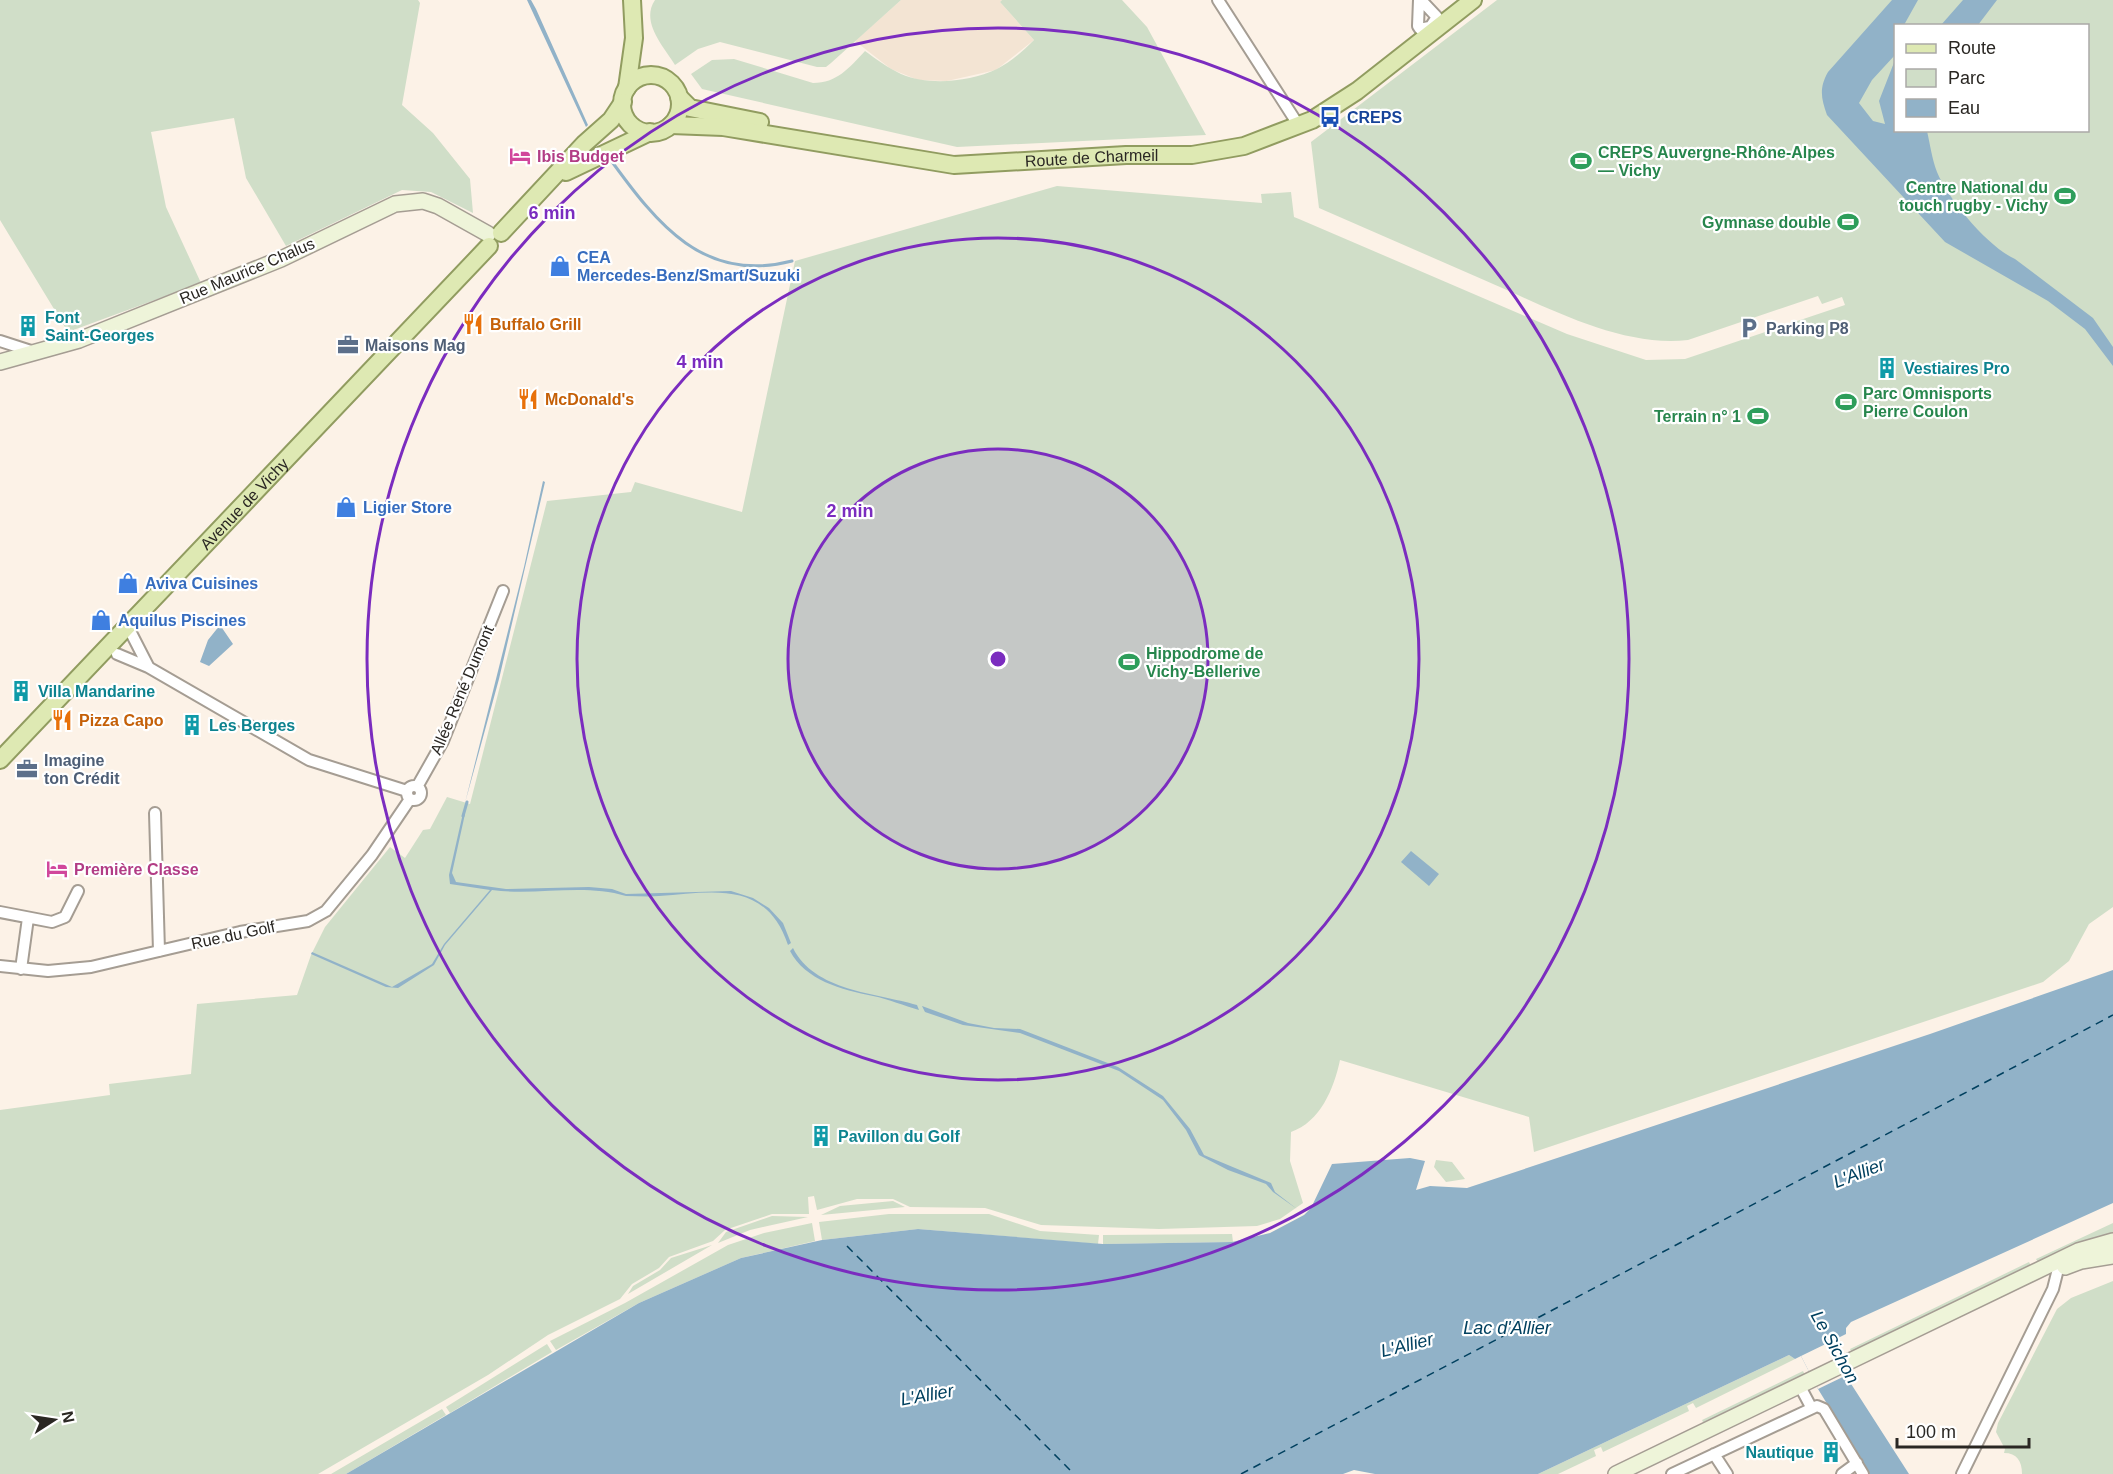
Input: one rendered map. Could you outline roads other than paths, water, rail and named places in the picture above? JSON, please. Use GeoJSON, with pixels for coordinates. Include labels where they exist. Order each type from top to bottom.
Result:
{"type":"FeatureCollection","features":[{"type":"Feature","properties":{"kind":"main road"},"geometry":{"type":"LineString","coordinates":[[625,95],[638,78],[652,75],[672,84],[679,97],[678,112],[670,125],[650,132],[630,123],[625,95],[634,38],[633,0]]}},
{"type":"Feature","properties":{"kind":"main road"},"geometry":{"type":"LineString","coordinates":[[638,0],[643,56],[652,75]]}},
{"type":"Feature","properties":{"kind":"main road","name":"Route de Charmeil"},"geometry":{"type":"LineString","coordinates":[[670,125],[723,127],[954,165],[1126,155],[1192,155],[1244,146],[1357,91],[1405,53],[1458,0]]}},
{"type":"Feature","properties":{"kind":"main road","name":"Route de Charmeil"},"geometry":{"type":"LineString","coordinates":[[679,97],[690,108],[812,133],[954,156],[1190,146],[1234,139],[1296,122],[1433,24],[1473,0]]}},
{"type":"Feature","properties":{"kind":"main road","name":"Avenue de Vichy"},"geometry":{"type":"LineString","coordinates":[[0,760],[493,238],[546,186],[584,144],[611,120],[625,95]]}},
{"type":"Feature","properties":{"kind":"main road","name":"Avenue de Vichy"},"geometry":{"type":"LineString","coordinates":[[546,186],[574,166],[650,132]]}},
{"type":"Feature","properties":{"kind":"main road","name":"Rue Maurice Chalus"},"geometry":{"type":"LineString","coordinates":[[3,357],[34,352],[79,340],[281,259],[395,204],[423,201],[438,206],[493,238]]}},
{"type":"Feature","properties":{"kind":"main road"},"geometry":{"type":"LineString","coordinates":[[1633,1474],[2078,1251],[2113,1241]]}},
{"type":"Feature","properties":{"kind":"main road"},"geometry":{"type":"LineString","coordinates":[[1854,1363],[2058,1269],[2081,1261],[2113,1256]]}},
{"type":"Feature","properties":{"kind":"main road"},"geometry":{"type":"LineString","coordinates":[[1616,1474],[1809,1386]]}},
{"type":"Feature","properties":{"kind":"street"},"geometry":{"type":"LineString","coordinates":[[1218,0],[1296,122]]}},
{"type":"Feature","properties":{"kind":"street"},"geometry":{"type":"LineString","coordinates":[[1420,0],[1433,24],[1418,26],[1420,0]]}},
{"type":"Feature","properties":{"kind":"street"},"geometry":{"type":"LineString","coordinates":[[0,341],[34,352]]}},
{"type":"Feature","properties":{"kind":"street","name":"Allée René Dumont"},"geometry":{"type":"LineString","coordinates":[[412,792],[443,741],[503,591]]}},
{"type":"Feature","properties":{"kind":"street"},"geometry":{"type":"LineString","coordinates":[[127,625],[148,667]]}},
{"type":"Feature","properties":{"kind":"street"},"geometry":{"type":"LineString","coordinates":[[117,654],[148,667],[309,760],[412,792]]}},
{"type":"Feature","properties":{"kind":"street","name":"Rue du Golf"},"geometry":{"type":"LineString","coordinates":[[0,966],[70,970],[240,932],[308,921],[318,916],[372,855],[412,792]]}},
{"type":"Feature","properties":{"kind":"street"},"geometry":{"type":"LineString","coordinates":[[155,813],[159,951]]}},
{"type":"Feature","properties":{"kind":"street"},"geometry":{"type":"LineString","coordinates":[[0,912],[52,922],[65,917],[78,891]]}},
{"type":"Feature","properties":{"kind":"street"},"geometry":{"type":"LineString","coordinates":[[21,969],[28,918]]}},
{"type":"Feature","properties":{"kind":"street"},"geometry":{"type":"LineString","coordinates":[[1962,1474],[2053,1289],[2058,1269]]}},
{"type":"Feature","properties":{"kind":"street"},"geometry":{"type":"LineString","coordinates":[[1809,1386],[1811,1407]]}},
{"type":"Feature","properties":{"kind":"street"},"geometry":{"type":"LineString","coordinates":[[1672,1474],[1817,1406],[1824,1409],[1863,1474]]}},
{"type":"Feature","properties":{"kind":"street"},"geometry":{"type":"LineString","coordinates":[[1714,1454],[1727,1474]]}},
{"type":"Feature","properties":{"kind":"street"},"geometry":{"type":"LineString","coordinates":[[1842,1474],[1857,1463]]}},
{"type":"Feature","properties":{"kind":"water"},"geometry":{"type":"Polygon","coordinates":[[[527,0],[531,0],[536,9],[588,125],[586,127],[527,0]]]}},
{"type":"Feature","properties":{"kind":"water"},"geometry":{"type":"Polygon","coordinates":[[[1892,0],[1918,0],[1905,24],[1894,24],[1894,56],[1872,80],[1859,103],[1873,121],[1885,124],[1879,101],[1894,63],[1894,132],[1927,132],[1937,172],[1959,208],[1993,244],[2093,318],[2113,347],[2113,366],[2085,329],[2048,301],[1945,242],[1827,115],[1822,93],[1828,72],[1892,0]]]}},
{"type":"Feature","properties":{"kind":"water"},"geometry":{"type":"Polygon","coordinates":[[[1963,0],[1997,0],[1979,24],[1942,24],[1963,0]]]}},
{"type":"Feature","properties":{"kind":"water"},"geometry":{"type":"Polygon","coordinates":[[[543,481],[545,482],[499,679],[465,803],[524,567],[543,481]]]}},
{"type":"Feature","properties":{"kind":"water"},"geometry":{"type":"Polygon","coordinates":[[[220,625],[233,644],[209,666],[200,662],[208,640],[220,625]]]}},
{"type":"Feature","properties":{"kind":"water"},"geometry":{"type":"Polygon","coordinates":[[[463,813],[465,814],[452,873],[456,882],[506,889],[589,887],[612,889],[626,894],[731,891],[753,898],[769,908],[783,923],[791,943],[788,945],[778,924],[766,909],[752,900],[736,895],[699,893],[626,896],[593,890],[526,892],[492,890],[445,945],[434,965],[398,988],[386,987],[311,954],[312,952],[392,987],[432,964],[444,944],[490,890],[450,884],[449,875],[463,813]]]}},
{"type":"Feature","properties":{"kind":"water"},"geometry":{"type":"Polygon","coordinates":[[[1411,851],[1439,874],[1429,886],[1401,862],[1411,851]]]}},
{"type":"Feature","properties":{"kind":"water"},"geometry":{"type":"Polygon","coordinates":[[[793,948],[815,973],[831,982],[865,993],[917,1005],[919,1010],[849,991],[826,982],[797,961],[790,951],[793,948]]]}},
{"type":"Feature","properties":{"kind":"water","name":"Lac d'Allier"},"geometry":{"type":"Polygon","coordinates":[[[2113,970],[2113,1203],[1851,1322],[1846,1328],[1846,1334],[1830,1342],[1846,1376],[1909,1474],[1870,1474],[1818,1389],[1801,1356],[1795,1359],[1789,1355],[1538,1474],[1375,1474],[1354,1470],[1343,1474],[346,1474],[639,1303],[741,1258],[822,1240],[918,1229],[1103,1244],[1232,1242],[1270,1233],[1304,1215],[1311,1208],[1332,1164],[1410,1158],[1425,1161],[1416,1190],[1430,1186],[1467,1188],[1930,1034],[2113,970]]]}},
{"type":"Feature","properties":{"kind":"water"},"geometry":{"type":"Polygon","coordinates":[[[922,1006],[968,1023],[994,1028],[1020,1029],[1118,1067],[1163,1096],[1190,1129],[1204,1155],[1271,1183],[1275,1192],[1297,1209],[1273,1192],[1266,1184],[1228,1170],[1199,1155],[1186,1130],[1163,1100],[1119,1071],[1020,1033],[963,1025],[925,1012],[922,1006]]]}},
{"type":"Feature","properties":{"kind":"waterway"},"geometry":{"type":"LineString","coordinates":[[610,159],[646,206],[665,226],[686,243],[708,256],[733,264],[761,266],[792,261]]}},
{"type":"Feature","properties":{"kind":"waterway"},"geometry":{"type":"LineString","coordinates":[[463,816],[467,802]]}},
{"type":"Feature","properties":{"kind":"place","name":"CREPS"},"geometry":{"type":"Point","coordinates":[1330,117]}},
{"type":"Feature","properties":{"kind":"place","name":"Ibis Budget"},"geometry":{"type":"Point","coordinates":[520,156]}},
{"type":"Feature","properties":{"kind":"place","name":"CREPS Auvergne-Rhône-Alpes — Vichy"},"geometry":{"type":"Point","coordinates":[1581,161]}},
{"type":"Feature","properties":{"kind":"place","name":"Centre National du touch rugby - Vichy"},"geometry":{"type":"Point","coordinates":[2065,196]}},
{"type":"Feature","properties":{"kind":"place","name":"Gymnase double"},"geometry":{"type":"Point","coordinates":[1848,222]}},
{"type":"Feature","properties":{"kind":"place","name":"CEA Mercedes-Benz/Smart/Suzuki"},"geometry":{"type":"Point","coordinates":[560,266]}},
{"type":"Feature","properties":{"kind":"place","name":"Buffalo Grill"},"geometry":{"type":"Point","coordinates":[473,324]}},
{"type":"Feature","properties":{"kind":"place","name":"Font Saint-Georges"},"geometry":{"type":"Point","coordinates":[28,326]}},
{"type":"Feature","properties":{"kind":"place","name":"Parking P8"},"geometry":{"type":"Point","coordinates":[1749,328]}},
{"type":"Feature","properties":{"kind":"place","name":"Maisons Mag"},"geometry":{"type":"Point","coordinates":[348,345]}},
{"type":"Feature","properties":{"kind":"place","name":"Vestiaires Pro"},"geometry":{"type":"Point","coordinates":[1887,368]}},
{"type":"Feature","properties":{"kind":"place","name":"McDonald's"},"geometry":{"type":"Point","coordinates":[528,399]}},
{"type":"Feature","properties":{"kind":"place","name":"Parc Omnisports Pierre Coulon"},"geometry":{"type":"Point","coordinates":[1846,402]}},
{"type":"Feature","properties":{"kind":"place","name":"Terrain n° 1"},"geometry":{"type":"Point","coordinates":[1758,416]}},
{"type":"Feature","properties":{"kind":"place","name":"Ligier Store"},"geometry":{"type":"Point","coordinates":[346,507]}},
{"type":"Feature","properties":{"kind":"place","name":"Aviva Cuisines"},"geometry":{"type":"Point","coordinates":[128,583]}},
{"type":"Feature","properties":{"kind":"place","name":"Aquilus Piscines"},"geometry":{"type":"Point","coordinates":[101,620]}},
{"type":"Feature","properties":{"kind":"place","name":"Hippodrome de Vichy-Bellerive"},"geometry":{"type":"Point","coordinates":[1129,662]}},
{"type":"Feature","properties":{"kind":"place","name":"Villa Mandarine"},"geometry":{"type":"Point","coordinates":[21,691]}},
{"type":"Feature","properties":{"kind":"place","name":"Pizza Capo"},"geometry":{"type":"Point","coordinates":[62,720]}},
{"type":"Feature","properties":{"kind":"place","name":"Les Berges"},"geometry":{"type":"Point","coordinates":[192,725]}},
{"type":"Feature","properties":{"kind":"place","name":"Imagine ton Crédit"},"geometry":{"type":"Point","coordinates":[27,769]}},
{"type":"Feature","properties":{"kind":"place","name":"Première Classe"},"geometry":{"type":"Point","coordinates":[57,869]}},
{"type":"Feature","properties":{"kind":"place","name":"Pavillon du Golf"},"geometry":{"type":"Point","coordinates":[821,1136]}},
{"type":"Feature","properties":{"kind":"place","name":"Nautique"},"geometry":{"type":"Point","coordinates":[1831,1452]}},
{"type":"Feature","properties":{"kind":"water label","name":"L'Allier"},"geometry":{"type":"Point","coordinates":[1859,1173]}},
{"type":"Feature","properties":{"kind":"water label","name":"L'Allier"},"geometry":{"type":"Point","coordinates":[1407,1345]}},
{"type":"Feature","properties":{"kind":"water label","name":"Le Sichon"},"geometry":{"type":"Point","coordinates":[1835,1347]}},
{"type":"Feature","properties":{"kind":"water label","name":"L'Allier"},"geometry":{"type":"Point","coordinates":[927,1395]}}]}
